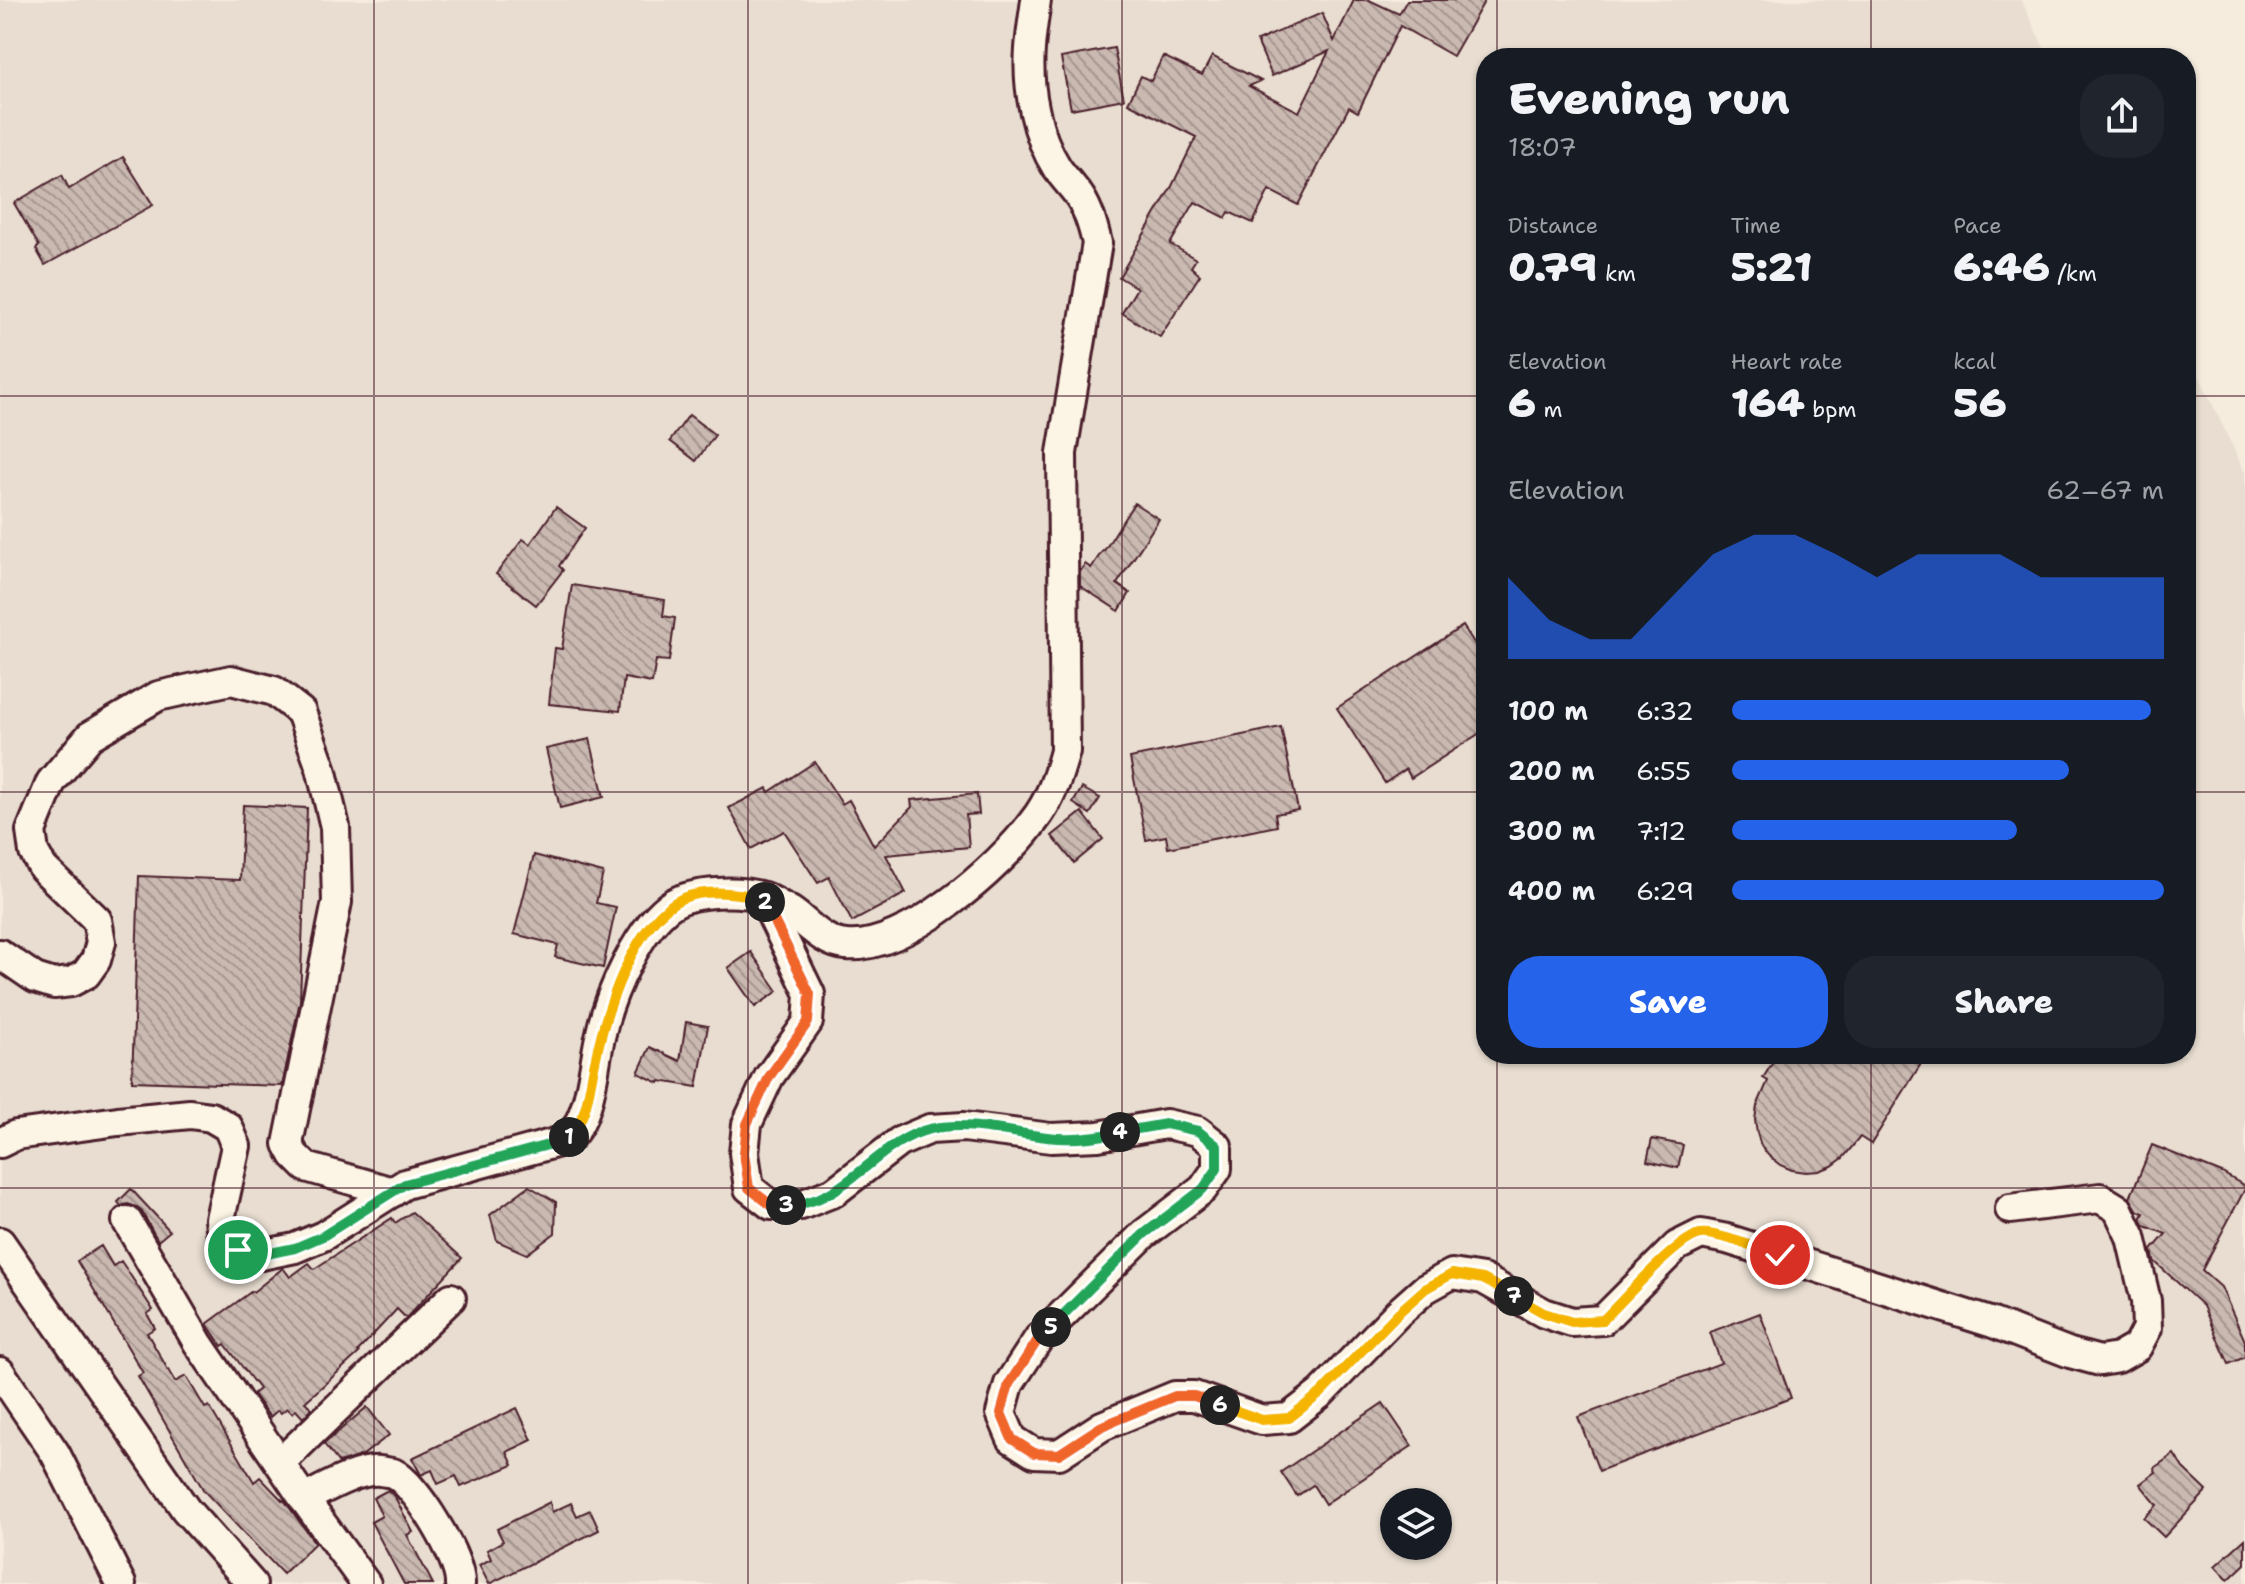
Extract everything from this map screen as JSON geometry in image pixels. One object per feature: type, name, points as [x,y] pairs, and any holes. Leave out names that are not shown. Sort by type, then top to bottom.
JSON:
[{"type":"street","points":[[0,1143],[16,1135],[118,1121],[190,1114],[211,1117],[228,1127],[236,1146],[220,1219],[222,1237],[228,1246],[261,1255],[295,1248],[323,1236],[416,1180],[566,1140],[573,1134],[585,1107],[601,1030],[617,983],[657,918],[671,905],[686,897],[714,892],[763,897],[792,913],[818,934],[844,945],[870,943],[898,934],[966,892],[1005,856],[1035,821],[1055,787],[1065,751],[1062,453],[1097,243],[1092,219],[1081,198],[1058,169],[1036,118],[1029,52],[1036,0]]},
{"type":"street","points":[[0,954],[35,978],[54,984],[71,982],[86,974],[96,960],[101,942],[97,920],[43,868],[34,852],[31,831],[51,782],[90,736],[158,696],[231,680],[274,691],[301,712],[321,768],[335,827],[337,902],[288,1144],[306,1167],[393,1192]]},
{"type":"street","points":[[763,897],[810,994],[808,1022],[769,1077],[747,1124],[744,1153],[749,1188],[771,1205],[801,1205],[834,1192],[899,1142],[930,1129],[964,1127],[1051,1138],[1098,1136],[1166,1124],[1198,1131],[1217,1146],[1217,1169],[1203,1189],[1144,1234],[1039,1338],[1009,1384],[1001,1413],[1012,1439],[1034,1453],[1059,1454],[1102,1426],[1175,1396],[1194,1396],[1262,1420],[1289,1418],[1321,1393],[1425,1289],[1452,1274],[1483,1279],[1544,1313],[1572,1322],[1603,1320],[1677,1246],[1701,1234],[1727,1239],[2100,1361],[2118,1358],[2137,1347],[2147,1328],[2146,1301],[2131,1237],[2118,1209],[2100,1198],[2010,1209]]},
{"type":"street","points":[[127,1221],[198,1343],[366,1584]]},
{"type":"street","points":[[0,1242],[186,1510],[252,1584]]},
{"type":"street","points":[[280,1463],[451,1298]]},
{"type":"street","points":[[0,1372],[55,1453],[121,1584]]},
{"type":"street","points":[[304,1499],[342,1480],[377,1470],[392,1473],[408,1486],[432,1519],[455,1562],[460,1584]]},
{"type":"shaded area","points":[[0,0],[2021,0],[2044,48],[1476,48],[1476,1064],[2196,1064],[2196,369],[2245,473],[2245,1584],[0,1584]]},
{"type":"building","points":[[1354,0],[1369,0],[1399,14],[1407,0],[1485,0],[1453,56],[1400,26],[1358,112],[1349,107],[1298,205],[1269,190],[1253,223],[1229,212],[1226,218],[1195,202],[1170,244],[1196,259],[1191,267],[1200,275],[1160,337],[1122,313],[1137,288],[1119,277],[1172,186],[1196,137],[1128,103],[1141,76],[1151,81],[1163,56],[1202,75],[1212,56],[1261,81],[1249,86],[1299,112],[1329,51],[1272,76],[1257,41],[1322,13],[1334,41]]},
{"type":"building","points":[[1114,48],[1124,99],[1071,109],[1061,58]]},
{"type":"building","points":[[123,157],[153,205],[45,265],[36,249],[39,246],[14,203],[62,175],[69,189]]},
{"type":"building","points":[[689,415],[715,435],[696,461],[670,441]]},
{"type":"building","points":[[1134,503],[1159,519],[1117,584],[1130,593],[1119,611],[1080,586],[1080,572],[1085,564],[1091,568]]},
{"type":"building","points":[[556,507],[585,528],[559,566],[563,570],[536,605],[496,574],[523,539],[530,544]]},
{"type":"building","points":[[572,585],[665,600],[663,616],[675,618],[669,661],[656,660],[652,683],[624,678],[620,711],[549,704],[555,648],[562,649]]},
{"type":"building","points":[[1463,626],[1476,646],[1476,736],[1411,778],[1406,769],[1385,783],[1337,708]]},
{"type":"building","points":[[1281,727],[1298,810],[1275,814],[1277,826],[1168,848],[1166,836],[1146,840],[1130,758]]},
{"type":"building","points":[[590,739],[604,797],[560,808],[546,749]]},
{"type":"building","points":[[815,762],[842,804],[849,800],[874,846],[912,807],[911,800],[977,794],[979,814],[966,815],[969,847],[886,855],[906,893],[852,922],[829,877],[818,883],[784,831],[751,849],[729,808],[767,788],[769,792]]},
{"type":"building","points":[[1082,788],[1100,798],[1090,814],[1073,803]]},
{"type":"building","points":[[243,805],[307,808],[300,1001],[282,1086],[132,1081],[139,876],[240,880]]},
{"type":"building","points":[[1082,812],[1103,839],[1074,863],[1052,836]]},
{"type":"building","points":[[534,855],[603,873],[596,903],[616,907],[603,968],[555,957],[558,945],[514,934]]},
{"type":"building","points":[[751,952],[778,991],[755,1007],[728,968]]},
{"type":"building","points":[[686,1022],[708,1026],[697,1087],[659,1083],[638,1073],[650,1047],[680,1061]]},
{"type":"building","points":[[1772,1064],[1921,1064],[1871,1144],[1860,1137],[1843,1158],[1819,1171],[1792,1170],[1780,1165],[1761,1146],[1755,1120],[1757,1106],[1768,1081],[1763,1078]]},
{"type":"building","points":[[1652,1139],[1683,1145],[1678,1168],[1647,1161]]},
{"type":"building","points":[[2152,1145],[2222,1173],[2245,1186],[2202,1270],[2221,1287],[2245,1341],[2245,1357],[2229,1364],[2203,1306],[2154,1261],[2152,1250],[2166,1234],[2145,1226],[2141,1219],[2144,1213],[2138,1211],[2130,1198]]},
{"type":"building","points":[[529,1186],[556,1202],[555,1233],[527,1254],[497,1241],[490,1215]]},
{"type":"building","points":[[131,1189],[170,1231],[158,1241],[142,1212],[128,1204],[121,1206],[118,1202]]},
{"type":"building","points":[[412,1212],[462,1258],[406,1318],[397,1309],[359,1353],[305,1402],[312,1408],[303,1418],[296,1410],[292,1413],[287,1408],[281,1413],[278,1410],[270,1417],[253,1394],[259,1389],[207,1324],[283,1268],[290,1277],[309,1263],[314,1269],[392,1218],[395,1223]]},
{"type":"building","points":[[101,1246],[113,1266],[121,1261],[153,1310],[147,1314],[155,1328],[147,1333],[175,1382],[186,1376],[205,1408],[209,1406],[254,1482],[260,1477],[284,1500],[315,1543],[283,1574],[204,1491],[138,1376],[143,1373],[77,1261]]},
{"type":"building","points":[[1760,1313],[1791,1398],[1599,1471],[1578,1417],[1721,1363],[1710,1332]]},
{"type":"building","points":[[1383,1403],[1412,1446],[1325,1504],[1313,1485],[1297,1496],[1281,1472]]},
{"type":"building","points":[[367,1407],[389,1435],[363,1455],[339,1463],[324,1444]]},
{"type":"building","points":[[517,1408],[532,1440],[507,1452],[513,1465],[461,1487],[456,1476],[438,1484],[432,1470],[421,1475],[412,1458]]},
{"type":"building","points":[[2174,1454],[2183,1468],[2207,1491],[2164,1537],[2144,1518],[2157,1505],[2140,1484],[2156,1472],[2154,1468]]},
{"type":"building","points":[[388,1490],[395,1497],[413,1532],[407,1535],[433,1584],[404,1584],[371,1522],[382,1516],[373,1498]]},
{"type":"building","points":[[550,1502],[552,1512],[571,1503],[577,1516],[590,1510],[599,1530],[489,1584],[479,1565],[491,1559],[487,1550],[503,1541],[497,1529]]},
{"type":"building","points":[[2245,1539],[2245,1564],[2228,1580],[2215,1566]]},
{"type":"route","points":[[238,1250],[261,1255],[295,1248],[323,1236],[405,1184],[566,1140],[580,1122],[601,1030],[617,983],[638,946],[657,918],[671,905],[686,897],[714,892],[763,897],[810,994],[808,1022],[769,1077],[747,1124],[744,1153],[749,1188],[771,1205],[801,1205],[834,1192],[899,1142],[930,1129],[964,1127],[1051,1138],[1098,1136],[1166,1124],[1198,1131],[1217,1146],[1217,1169],[1203,1189],[1144,1234],[1039,1338],[1009,1384],[1001,1413],[1012,1439],[1034,1453],[1059,1454],[1102,1426],[1175,1396],[1194,1396],[1262,1420],[1289,1418],[1321,1393],[1425,1289],[1452,1274],[1483,1279],[1544,1313],[1572,1322],[1603,1320],[1677,1246],[1701,1234],[1780,1255]]}]
